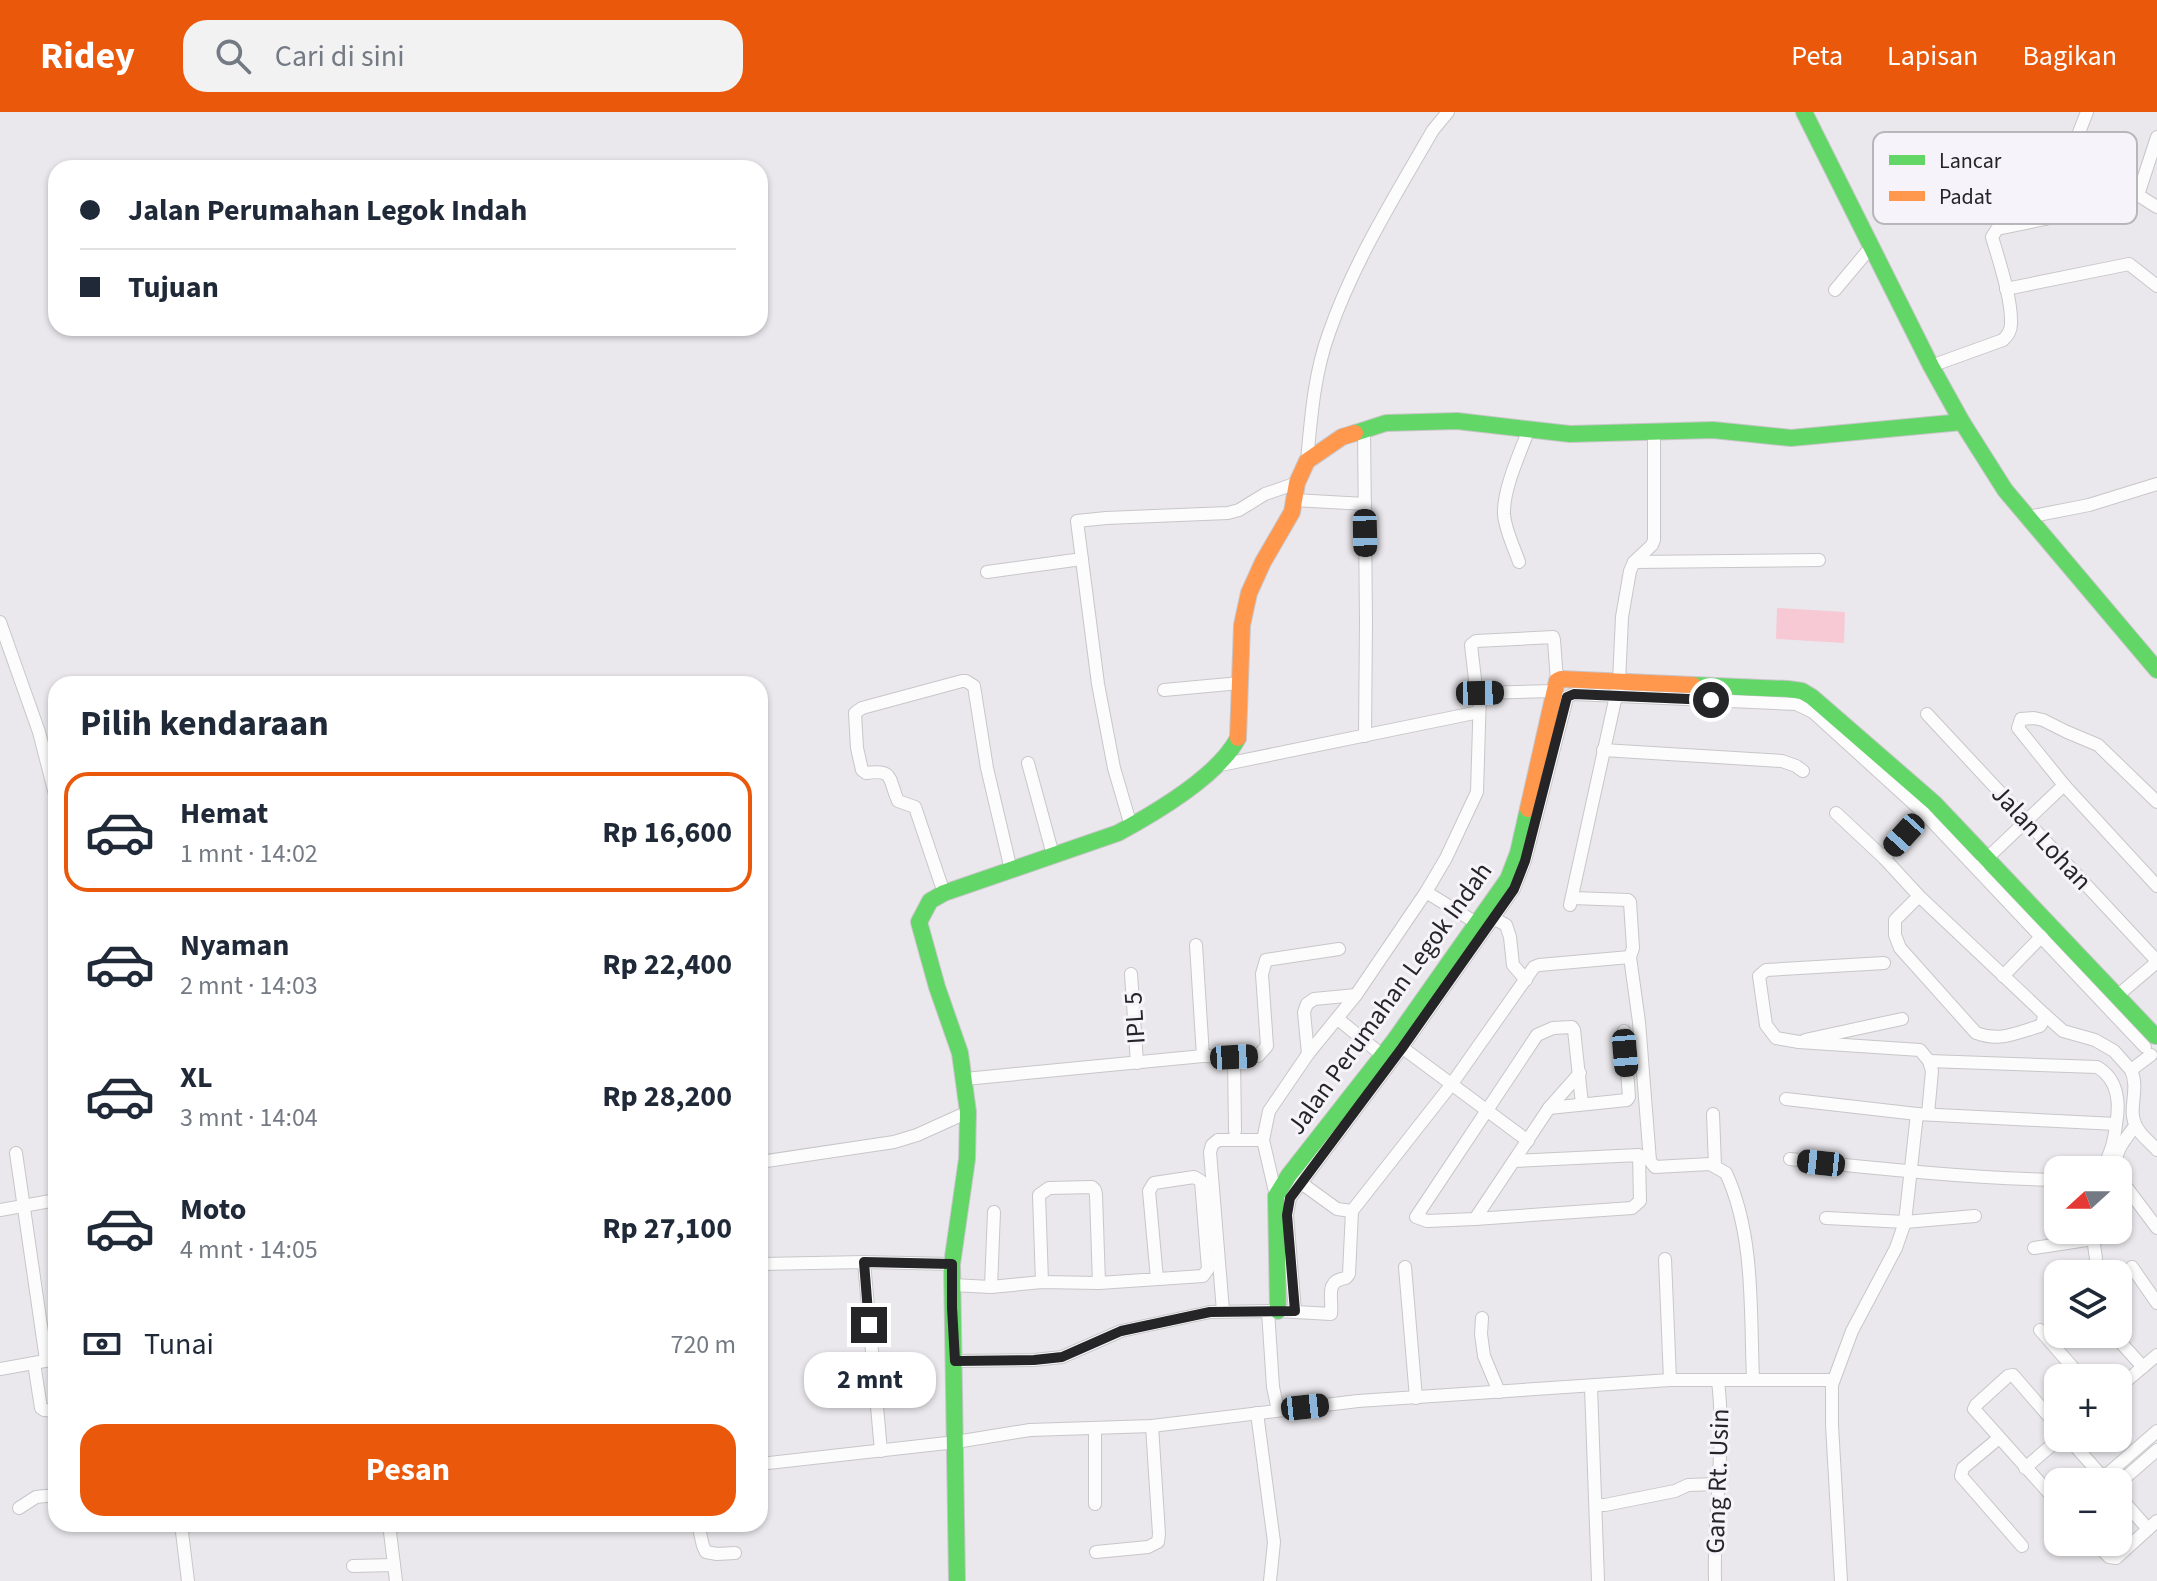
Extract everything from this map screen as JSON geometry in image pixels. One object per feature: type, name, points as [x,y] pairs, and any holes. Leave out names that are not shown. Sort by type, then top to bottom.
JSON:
[{"type":"street","points":[[957,1581],[952,1264],[967,1159],[968,1112],[965,1079],[951,1024],[919,922],[930,901],[944,893],[1118,833],[1140,822],[1229,754],[1238,740],[1242,625],[1249,593],[1292,512],[1307,461],[1315,387],[1328,334],[1358,263],[1433,130],[1448,112]]},
{"type":"street","points":[[1804,112],[1931,366],[2005,490],[2157,670]]},
{"type":"street","points":[[2079,132],[2087,112]]},
{"type":"street","points":[[2157,137],[2138,195],[2157,207]]},
{"type":"street","points":[[1931,366],[2003,340],[2009,334],[2012,324],[2006,289],[1992,237],[1997,229],[2021,224]]},
{"type":"street","points":[[1835,290],[1871,247]]},
{"type":"street","points":[[2006,289],[2129,264],[2157,286]]},
{"type":"street","points":[[1307,461],[1342,437],[1386,423],[1457,421],[1570,434],[1713,430],[1791,438],[1962,422]]},
{"type":"street","points":[[1364,429],[1365,736]]},
{"type":"street","points":[[1519,562],[1504,511],[1513,470],[1529,429]]},
{"type":"street","points":[[1654,430],[1654,540],[1630,571],[1622,617],[1617,688],[1571,902],[1630,902],[1633,948],[1630,957],[1639,1022],[1650,1161],[1655,1167],[1710,1164],[1726,1173],[1745,1243],[1753,1379]]},
{"type":"street","points":[[2028,517],[2089,505],[2157,484]]},
{"type":"street","points":[[1131,826],[1114,768],[1100,698],[1076,523],[1079,520],[1228,513],[1265,494],[1296,492],[1365,504]]},
{"type":"street","points":[[987,572],[1082,559]]},
{"type":"street","points":[[1634,562],[1819,560]]},
{"type":"street","points":[[0,622],[39,732],[48,767]]},
{"type":"street","points":[[1278,1410],[1273,1387],[1280,1311],[1282,1201],[1263,1140],[1269,1111],[1308,1054],[1356,995],[1426,892],[1477,792],[1480,693],[1476,688],[1471,645],[1476,641],[1553,637],[1556,686],[1480,693]]},
{"type":"street","name":"Jalan Perumahan Legok Indah","points":[[1485,923],[1518,853],[1556,686],[1561,679],[1617,688],[1796,704],[1813,712],[1981,863],[2117,996],[2154,1049]]},
{"type":"street","points":[[944,893],[915,807],[898,801],[887,775],[881,771],[866,773],[862,770],[855,713],[862,708],[962,681],[974,686],[987,768],[1011,870]]},
{"type":"street","points":[[1164,690],[1240,683]]},
{"type":"street","name":"Jalan Perumahan Legok Indah","points":[[1295,1179],[1485,923],[1514,889],[1525,861],[1567,697],[1574,694],[1617,688],[1802,691],[1812,697],[1934,803],[2042,936],[2154,1049]]},
{"type":"street","points":[[1216,766],[1479,712]]},
{"type":"street","name":"Jalan Lohan","points":[[1927,714],[2157,961]]},
{"type":"street","points":[[2157,802],[2098,745],[2043,720],[2021,719],[2018,728],[2064,785],[2157,886]]},
{"type":"street","points":[[1603,750],[1782,761],[1803,771]]},
{"type":"street","points":[[1028,763],[1053,855]]},
{"type":"street","points":[[1981,863],[2064,785]]},
{"type":"street","points":[[1836,813],[2063,1031],[2095,1040],[2114,1051],[2131,1070],[2136,1082],[2133,1103],[2135,1126],[2157,1150]]},
{"type":"street","points":[[1884,858],[1924,813]]},
{"type":"street","points":[[1426,892],[1485,923],[1506,925],[1513,965],[1526,980]]},
{"type":"street","points":[[1919,896],[1895,920],[1895,935],[1900,948],[1976,1033],[1990,1038],[2004,1037],[2040,1026],[2044,1014]]},
{"type":"street","points":[[2003,976],[2042,936]]},
{"type":"street","points":[[1196,945],[1203,1056]]},
{"type":"street","points":[[965,1079],[1203,1056],[1258,1056],[1267,1046],[1262,974],[1266,960],[1339,949]]},
{"type":"street","points":[[955,1361],[1062,1357],[1121,1331],[1179,1317],[1223,1311],[1330,1314],[1331,1287],[1337,1279],[1346,1278],[1349,1274],[1352,1211],[1451,1085],[1534,967],[1630,957]]},
{"type":"street","points":[[2117,996],[2157,961]]},
{"type":"street","points":[[1841,1581],[1832,1385],[1852,1331],[1896,1248],[1905,1222],[1932,1071],[1920,1050],[1776,1038],[1766,1025],[1759,976],[1766,970],[1884,963]]},
{"type":"street","name":"IPL 5","points":[[1131,974],[1137,1063]]},
{"type":"street","points":[[1308,1054],[1304,1012],[1307,1004],[1314,999],[1356,995]]},
{"type":"street","points":[[1338,1019],[1382,1055]]},
{"type":"street","points":[[1799,1042],[1902,1019]]},
{"type":"street","points":[[1514,1161],[1639,1155],[1640,1201],[1632,1208],[1427,1221],[1416,1217],[1537,1035],[1549,1029],[1572,1027],[1574,1030],[1582,1104]]},
{"type":"street","points":[[1549,1108],[1627,1100],[1624,1031]]},
{"type":"street","points":[[1398,1044],[1528,1141]]},
{"type":"street","name":"Jalan Perumahan Legok Indah","points":[[1282,1201],[1382,1055],[1398,1044]]},
{"type":"street","points":[[2131,1070],[2154,1049]]},
{"type":"street","points":[[1234,1057],[1235,1131]]},
{"type":"street","points":[[1929,1061],[2097,1067],[2103,1070],[2117,1091],[2116,1124],[2110,1156]]},
{"type":"street","points":[[1475,1219],[1549,1108],[1580,1073]]},
{"type":"street","points":[[1786,1099],[1922,1114],[2116,1124]]},
{"type":"street","points":[[768,1161],[894,1142],[968,1112]]},
{"type":"street","points":[[1713,1114],[1715,1166]]},
{"type":"street","points":[[2116,1156],[2135,1126]]},
{"type":"street","points":[[1223,1311],[1210,1152],[1218,1140],[1263,1140]]},
{"type":"street","points":[[16,1153],[45,1361],[41,1408],[48,1410]]},
{"type":"street","points":[[1790,1159],[1912,1173],[2044,1180]]},
{"type":"street","points":[[952,1285],[991,1287],[1042,1282],[1099,1283],[1203,1276],[1208,1269],[1201,1181],[1194,1177],[1150,1186],[1157,1279]]},
{"type":"street","points":[[1295,1179],[1337,1209],[1352,1211]]},
{"type":"street","points":[[1042,1282],[1039,1195],[1049,1188],[1092,1187],[1096,1195],[1099,1283]]},
{"type":"street","points":[[2132,1195],[2157,1228]]},
{"type":"street","points":[[0,1210],[48,1201]]},
{"type":"street","points":[[991,1287],[994,1212]]},
{"type":"street","points":[[1826,1218],[1905,1222],[1975,1216]]},
{"type":"street","points":[[2034,1248],[2052,1244]]},
{"type":"street","points":[[2094,1244],[2096,1259]]},
{"type":"street","points":[[1665,1259],[1670,1380]]},
{"type":"street","points":[[864,1262],[881,1451]]},
{"type":"street","points":[[768,1264],[952,1264]]},
{"type":"street","points":[[1405,1267],[1416,1398]]},
{"type":"street","points":[[2132,1267],[2157,1303]]},
{"type":"street","points":[[1482,1318],[1484,1356],[1499,1392]]},
{"type":"street","points":[[2040,1330],[2070,1364]]},
{"type":"street","points":[[2126,1348],[2143,1367]]},
{"type":"street","points":[[2132,1376],[2157,1355]]},
{"type":"street","points":[[0,1369],[45,1361]]},
{"type":"street","points":[[2044,1411],[2013,1375],[1974,1409],[2044,1488]]},
{"type":"street","points":[[768,1463],[956,1442],[1030,1430],[1152,1426],[1358,1401],[1670,1380],[1833,1380]]},
{"type":"street","name":"Gang Rt. Usin","points":[[1715,1581],[1714,1544],[1722,1414],[1718,1381]]},
{"type":"street","points":[[1591,1387],[1598,1581]]},
{"type":"street","points":[[1257,1413],[1274,1542],[1270,1581]]},
{"type":"street","points":[[1096,1552],[1148,1547],[1158,1542],[1152,1426]]},
{"type":"street","points":[[1095,1428],[1095,1504]]},
{"type":"street","points":[[2118,1468],[2157,1431]]},
{"type":"street","points":[[1999,1438],[1963,1468],[1961,1476],[2022,1546]]},
{"type":"street","points":[[2132,1472],[2157,1450]]},
{"type":"street","points":[[2025,1468],[2044,1452]]},
{"type":"street","points":[[2080,1452],[2094,1468]]},
{"type":"street","points":[[1596,1505],[1675,1491],[1688,1485],[1717,1484]]},
{"type":"street","points":[[19,1508],[36,1497],[48,1496]]},
{"type":"street","points":[[2132,1507],[2153,1525],[2132,1544]]},
{"type":"street","points":[[182,1532],[188,1581]]},
{"type":"street","points":[[390,1532],[396,1581]]},
{"type":"street","points":[[700,1532],[706,1552],[735,1553]]},
{"type":"street","points":[[353,1566],[394,1565]]},
{"type":"shaded area","points":[[1777,608],[1845,612],[1844,643],[1776,639]]},
{"type":"traffic: fast","points":[[1804,112],[1931,366],[2005,490],[2157,670]]},
{"type":"traffic: fast","points":[[1355,433],[1386,423],[1457,421],[1570,434],[1713,430],[1791,438],[1962,422]]},
{"type":"traffic: fast","points":[[1693,685],[1788,689],[1802,691],[1812,697],[1934,803],[2155,1036]]},
{"type":"traffic: fast","points":[[957,1581],[952,1264],[967,1159],[968,1112],[960,1053],[919,922],[930,901],[944,893],[1118,833],[1133,825],[1201,779],[1229,752],[1238,738]]},
{"type":"traffic: fast","points":[[1278,1311],[1276,1196],[1394,1041],[1508,879],[1518,853],[1528,809]]},
{"type":"traffic: slow","points":[[1238,738],[1242,625],[1249,593],[1292,512],[1297,483],[1307,461],[1342,437],[1355,433]]},
{"type":"traffic: slow","points":[[1528,809],[1557,681],[1693,685]]},
{"type":"route","points":[[869,1325],[864,1262],[952,1264],[955,1361],[1062,1357],[1121,1331],[1179,1317],[1223,1311],[1295,1311],[1287,1215],[1290,1198],[1402,1048],[1514,889],[1525,861],[1567,697],[1574,694],[1625,695],[1711,700]]}]
